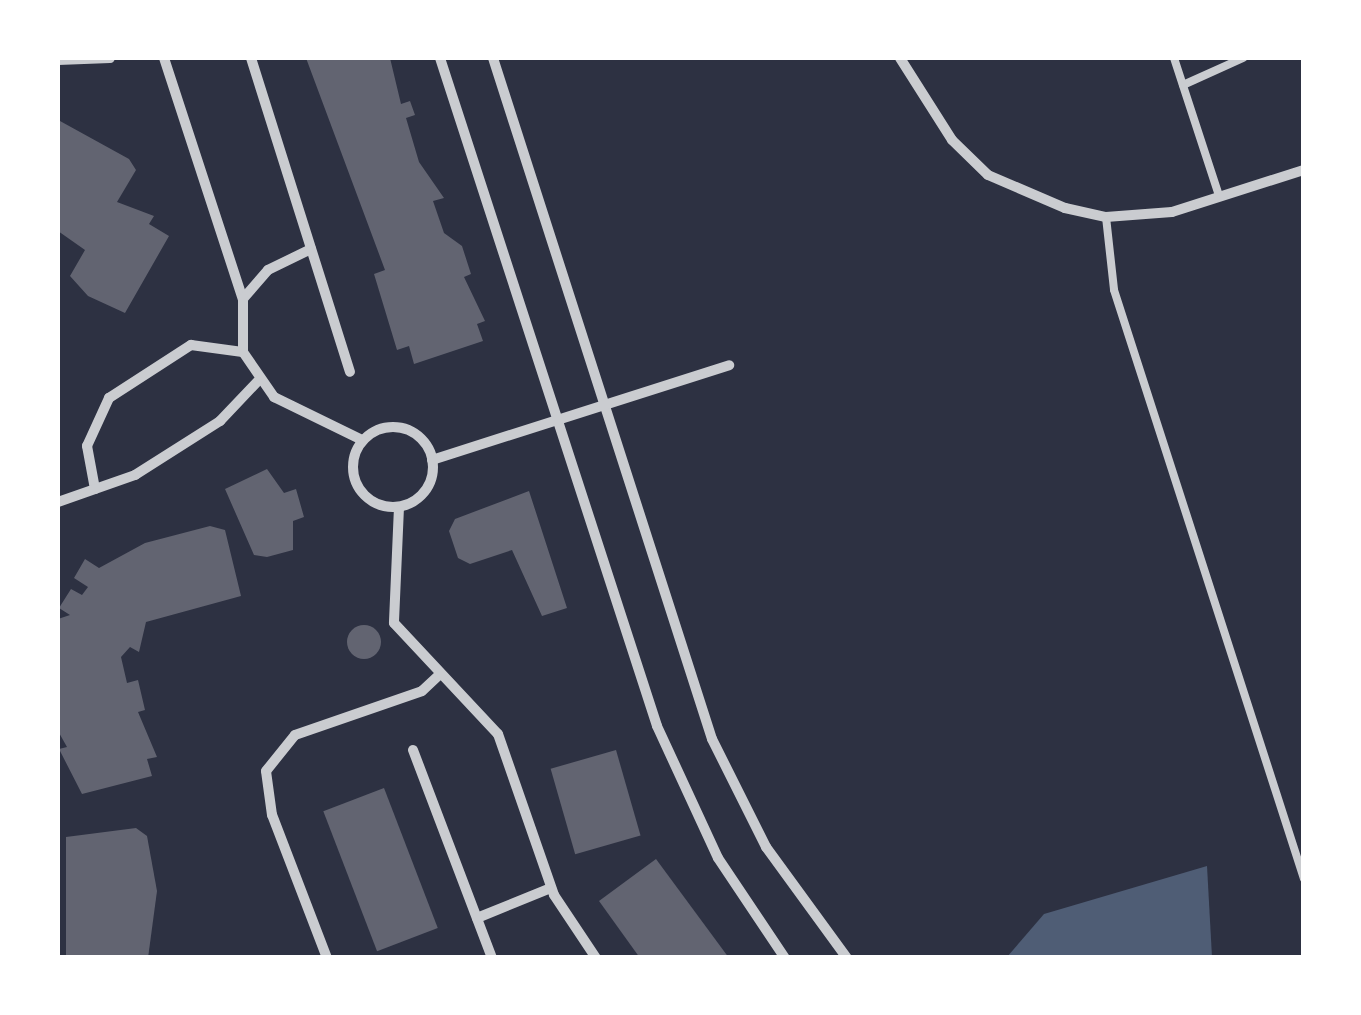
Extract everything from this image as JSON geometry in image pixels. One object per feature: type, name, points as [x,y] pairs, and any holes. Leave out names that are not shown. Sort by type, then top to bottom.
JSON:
[{"type":"street","points":[[58,60],[110,58]]},
{"type":"street","points":[[164,58],[244,299],[244,352],[257,382],[313,422],[362,440]]},
{"type":"street","points":[[251,58],[350,372]]},
{"type":"street","points":[[440,58],[676,776],[784,958]]},
{"type":"street","points":[[493,58],[732,785],[847,958]]},
{"type":"street","points":[[900,58],[952,140],[988,175],[1021,194],[1106,216],[1220,196],[1304,170]]},
{"type":"street","points":[[244,299],[268,270],[310,249]]},
{"type":"street","points":[[95,489],[88,446],[108,398],[192,345],[244,352]]},
{"type":"street","points":[[432,460],[729,365]]},
{"type":"street","points":[[58,502],[135,475],[220,420],[257,382]]},
{"type":"street","points":[[384,427],[410,430],[432,460],[426,490],[400,507],[375,504],[357,486],[352,463],[362,440],[384,427]]},
{"type":"street","points":[[400,507],[394,623],[498,734],[551,888],[596,958]]},
{"type":"street","points":[[327,958],[272,815],[266,771],[295,735],[422,691],[440,674]]},
{"type":"street","points":[[413,750],[492,958]]},
{"type":"street","points":[[478,918],[551,888]]},
{"type":"lane","points":[[1174,58],[1220,196]]},
{"type":"lane","points":[[1184,85],[1243,58]]},
{"type":"lane","points":[[1106,216],[1114,290],[1304,879]]},
{"type":"water","points":[[1207,866],[1212,957],[1007,957],[1044,914]]},
{"type":"building","points":[[306,58],[390,58],[401,104],[410,101],[415,115],[406,118],[419,162],[444,198],[433,201],[444,233],[462,246],[471,274],[464,277],[485,321],[477,324],[483,341],[414,364],[409,346],[397,350],[374,274],[385,270]]},
{"type":"building","points":[[60,121],[129,159],[136,170],[117,202],[154,216],[149,224],[169,236],[125,313],[88,296],[70,276],[85,250],[58,231]]},
{"type":"building","points":[[267,469],[284,493],[296,489],[304,517],[293,521],[293,550],[267,557],[254,555],[225,489]]},
{"type":"building","points":[[529,491],[567,608],[542,616],[512,550],[470,564],[458,558],[449,531],[455,519]]},
{"type":"building","points":[[210,526],[225,530],[241,596],[146,622],[139,652],[130,647],[121,657],[127,683],[138,680],[145,710],[138,712],[157,757],[147,759],[152,776],[82,794],[59,749],[67,747],[58,731],[58,619],[70,615],[59,608],[71,589],[82,595],[88,587],[74,578],[85,559],[99,568],[145,543]]},
{"type":"building","points":[[364,625],[376,630],[381,642],[376,654],[364,659],[352,654],[347,642],[352,630]]},
{"type":"building","points":[[616,750],[641,836],[575,854],[551,769]]},
{"type":"building","points":[[384,788],[438,928],[377,951],[323,811]]},
{"type":"building","points":[[136,828],[147,836],[157,891],[148,958],[66,958],[66,837]]},
{"type":"building","points":[[656,859],[729,958],[640,958],[599,901]]}]
